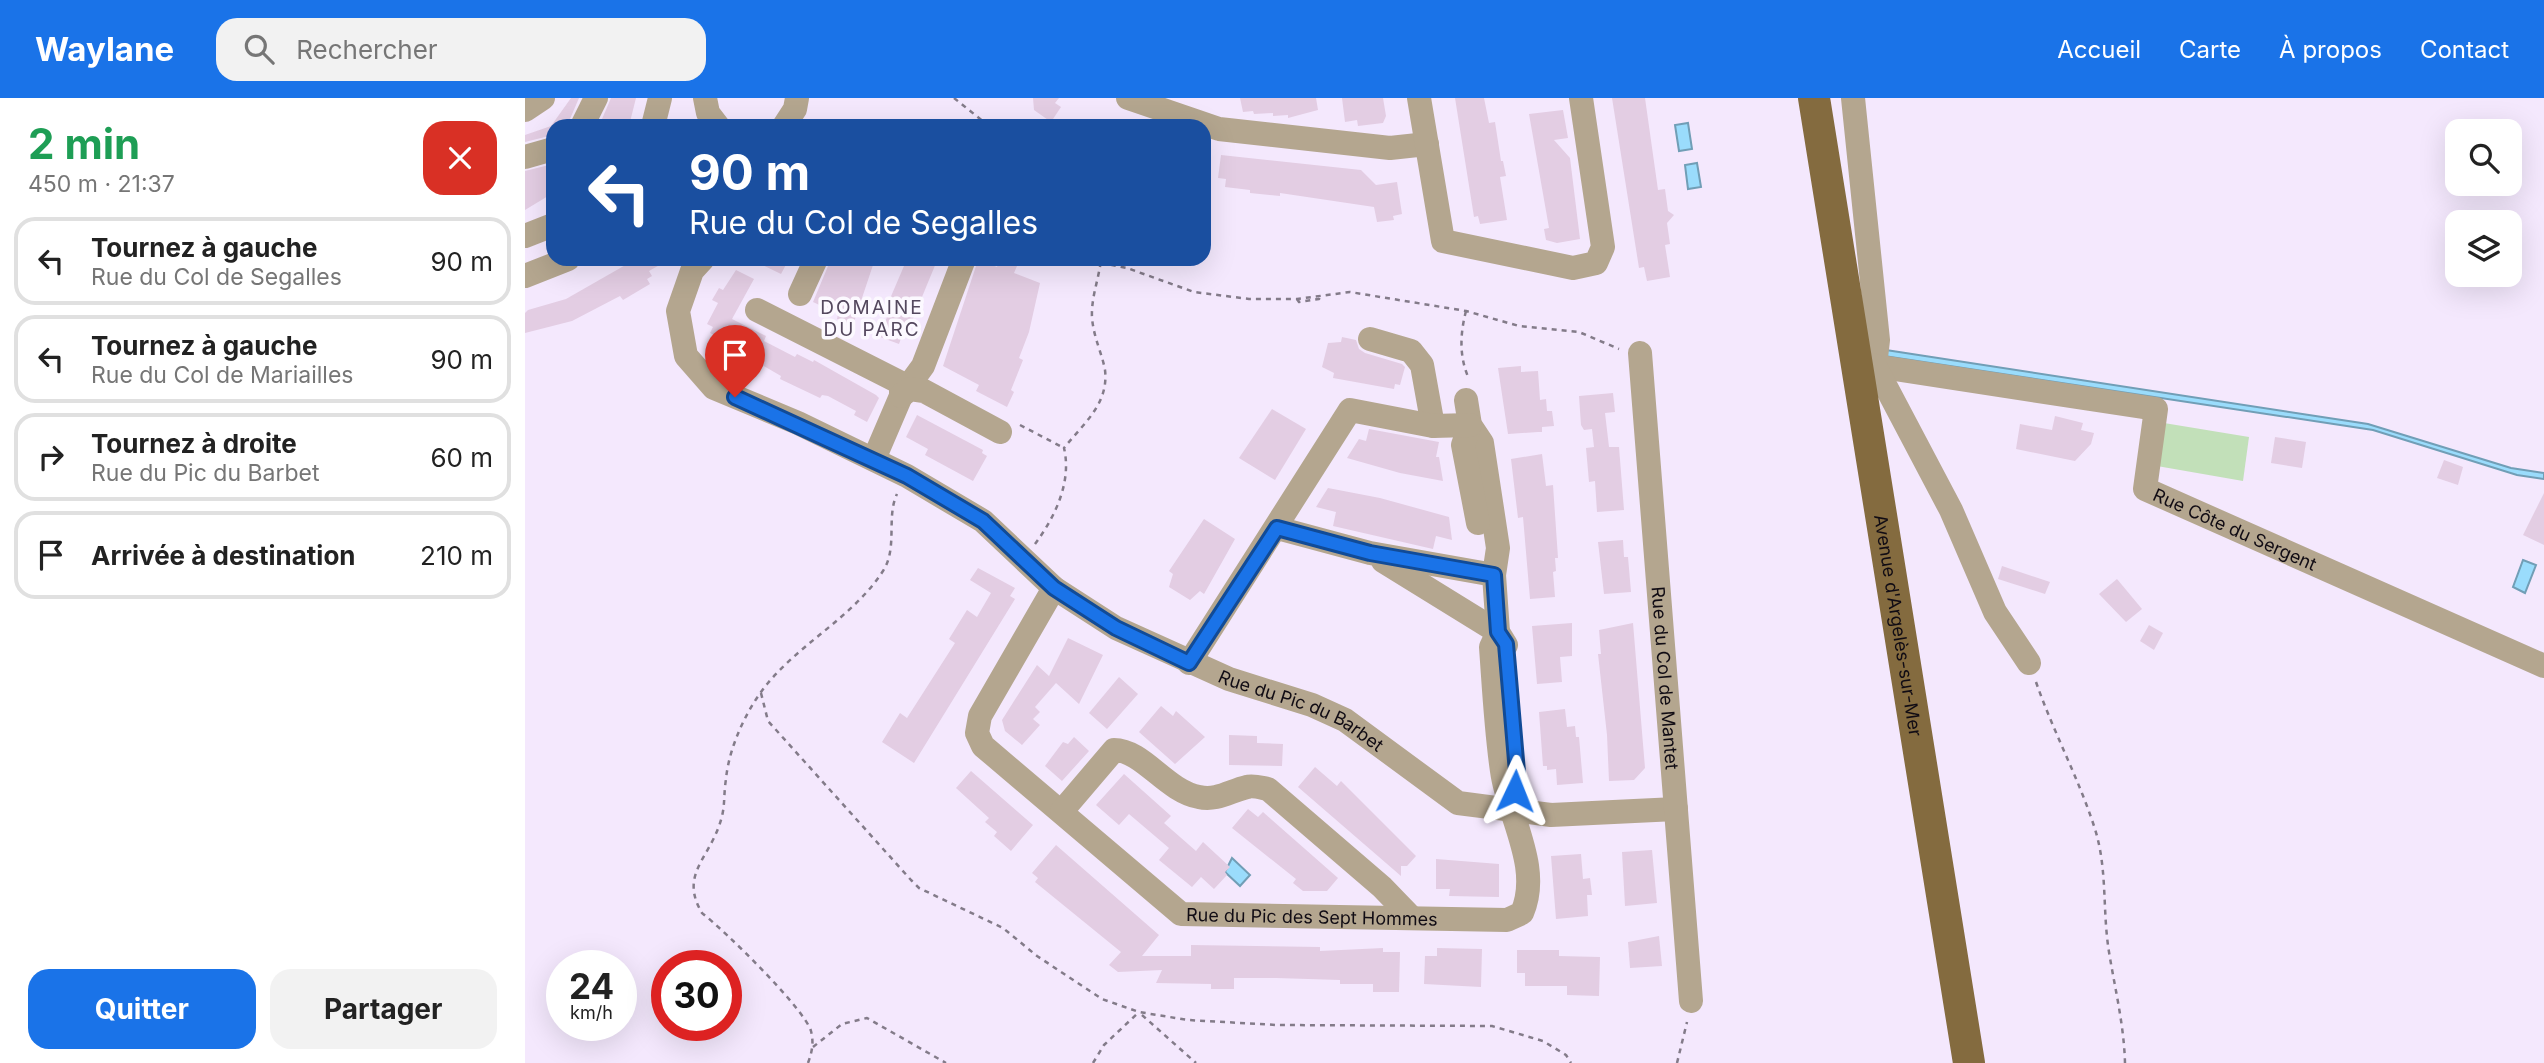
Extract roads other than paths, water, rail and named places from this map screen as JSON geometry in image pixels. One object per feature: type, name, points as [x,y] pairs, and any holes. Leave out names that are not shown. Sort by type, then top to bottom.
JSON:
[{"type":"main road","name":"Avenue d'Argelès-sur-Mer","points":[[1814,98],[1829,188],[1865,363],[1969,1063]]},
{"type":"main road","name":"Avenue d'Argelès-sur-Mer","points":[[1826,98],[1829,188]]},
{"type":"street","points":[[525,110],[544,98]]},
{"type":"street","points":[[589,119],[596,98]]},
{"type":"street","points":[[655,119],[660,98]]},
{"type":"street","points":[[695,119],[703,98]]},
{"type":"street","points":[[703,98],[713,119]]},
{"type":"street","points":[[791,119],[797,98]]},
{"type":"street","points":[[1128,98],[1190,119]]},
{"type":"street","points":[[1419,98],[1443,241],[1573,268],[1595,263],[1603,247],[1581,98]]},
{"type":"street","points":[[1853,98],[1878,340],[1865,363],[1951,510],[1995,612],[2029,663]]},
{"type":"street","points":[[1211,126],[1390,148],[1427,144]]},
{"type":"street","points":[[525,158],[546,151]]},
{"type":"street","points":[[525,236],[546,228]]},
{"type":"street","points":[[525,276],[550,266]]},
{"type":"street","name":"Rue du Pic du Barbet","points":[[697,266],[692,271],[678,311],[687,356],[714,388],[874,459],[983,521],[1054,588],[1116,628],[1189,663],[1229,679],[1312,705],[1345,720],[1458,803],[1551,815],[1676,809]]},
{"type":"street","points":[[800,294],[813,266]]},
{"type":"street","points":[[874,459],[901,396],[923,366],[961,266]]},
{"type":"street","points":[[757,310],[885,372],[901,383],[901,396]]},
{"type":"street","points":[[1370,339],[1411,351],[1422,365],[1433,426]]},
{"type":"street","name":"Rue du Col de Mantet","points":[[1640,354],[1691,1001]]},
{"type":"street","name":"Rue Côte du Sergent","points":[[1865,363],[2156,409],[2145,489],[2544,666]]},
{"type":"street","points":[[901,396],[910,389],[924,391],[1000,432]]},
{"type":"street","points":[[1466,400],[1470,425],[1482,443],[1498,548],[1494,575],[1498,632]]},
{"type":"street","points":[[1189,663],[1350,410],[1433,426],[1470,425]]},
{"type":"street","points":[[1277,528],[1370,553],[1494,575]]},
{"type":"street","points":[[1370,553],[1498,632],[1506,644],[1517,772],[1512,809]]},
{"type":"street","name":"Rue du Pic des Sept Hommes","points":[[1054,588],[980,716],[977,733],[983,746],[1181,914],[1507,920],[1522,913],[1528,899],[1523,841],[1512,809]]},
{"type":"street","points":[[1062,811],[1114,750],[1134,756],[1171,786],[1200,798],[1223,796],[1249,786],[1268,789],[1382,887],[1411,917]]},
{"type":"water","points":[[1688,123],[1692,149],[1679,151],[1675,125]]},
{"type":"water","points":[[1697,163],[1701,187],[1688,189],[1685,165]]},
{"type":"water","points":[[1886,350],[2368,424],[2511,468],[2544,473],[2544,479],[2517,475],[2373,430],[1884,356]]},
{"type":"water","points":[[2523,560],[2536,565],[2525,593],[2513,587]]},
{"type":"water","points":[[1232,858],[1250,875],[1240,886],[1225,872]]},
{"type":"district","name":"DOMAINE DU PARC","points":[[872,318]]}]
